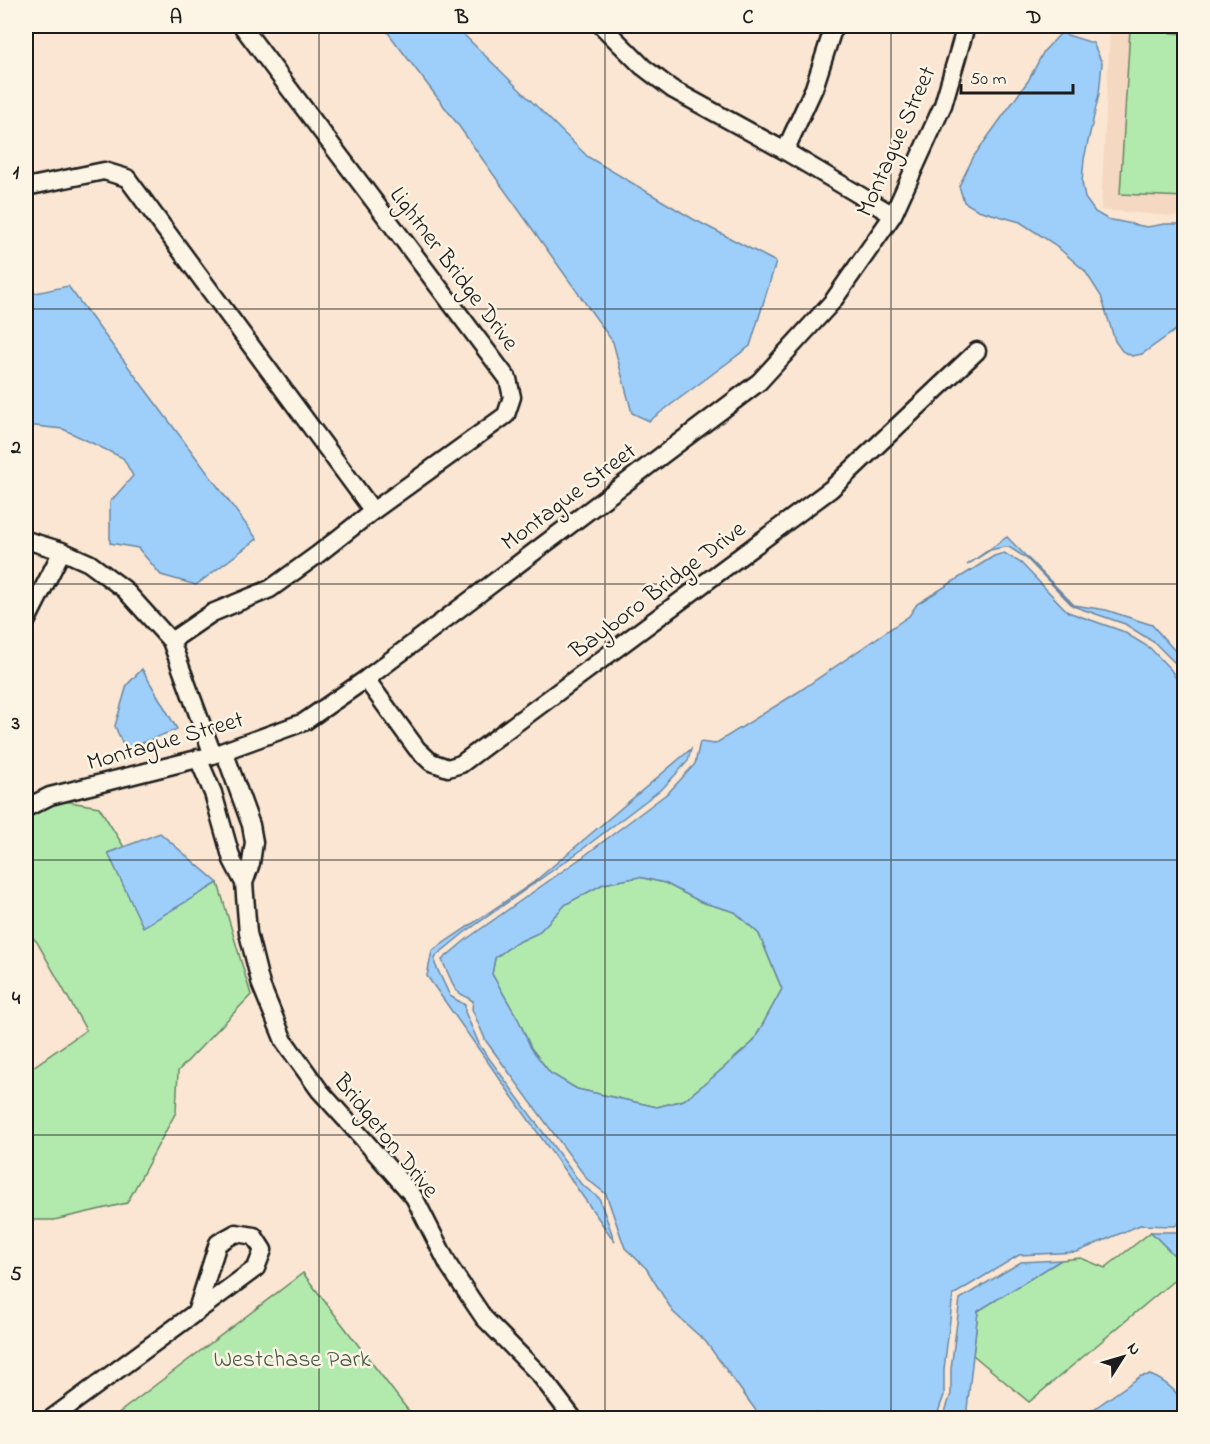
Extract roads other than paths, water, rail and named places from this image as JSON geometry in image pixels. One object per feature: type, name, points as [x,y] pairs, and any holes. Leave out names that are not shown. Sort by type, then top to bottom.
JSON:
[{"type":"street","name":"Lightner Bridge Drive","points":[[171,641],[212,613],[270,589],[506,415],[512,397],[508,379],[242,26]]},
{"type":"street","points":[[602,26],[643,67],[672,89],[785,151],[893,215]]},
{"type":"street","points":[[785,151],[814,88],[834,26]]},
{"type":"street","name":"Montague Street","points":[[26,808],[50,796],[211,755],[304,722],[366,678],[759,382],[833,301],[893,215],[943,105],[966,26]]},
{"type":"street","points":[[26,187],[104,171],[127,178],[373,511]]},
{"type":"street","name":"Bayboro Bridge Drive","points":[[366,678],[417,749],[431,762],[448,768],[461,764],[831,489],[977,351]]},
{"type":"street","name":"Bridgeton Drive","points":[[26,540],[62,551],[89,563],[124,589],[171,641],[211,755],[245,811],[250,825],[254,842],[251,862],[244,883]]},
{"type":"street","points":[[26,622],[62,551]]},
{"type":"street","name":"Bridgeton Drive","points":[[211,755],[213,793],[232,860],[244,883],[249,933],[261,985],[284,1041],[320,1092],[414,1197],[450,1266],[484,1318],[540,1375],[573,1419]]},
{"type":"street","points":[[220,820],[245,811]]},
{"type":"street","points":[[52,1419],[196,1313],[256,1268],[263,1250],[254,1236],[236,1233],[218,1243],[196,1313]]},
{"type":"water","points":[[383,26],[455,26],[588,157],[693,219],[776,262],[750,346],[649,421],[632,413],[613,342],[456,122]]},
{"type":"water","points":[[1061,33],[1093,43],[1102,63],[1099,94],[1084,159],[1082,182],[1085,198],[1095,212],[1107,219],[1147,227],[1184,224],[1184,324],[1142,354],[1132,356],[1122,351],[1115,341],[1101,296],[1085,271],[1054,244],[1020,222],[978,210],[964,202],[959,186],[974,156],[1028,81],[1044,51]]},
{"type":"water","points":[[68,286],[257,539],[196,585],[161,575],[138,548],[110,543],[110,502],[133,476],[123,458],[63,429],[26,425],[26,295]]},
{"type":"water","points":[[1007,537],[1074,605],[1106,610],[1152,625],[1184,661],[1184,677],[1178,666],[1155,643],[1125,624],[1073,606],[1026,558],[1009,547],[990,550],[967,565]]},
{"type":"water","points":[[1004,553],[1021,563],[1068,612],[1122,631],[1150,648],[1171,670],[1184,691],[1184,1218],[1175,1226],[1140,1225],[1077,1252],[1019,1255],[953,1295],[944,1369],[944,1395],[936,1418],[827,1418],[815,1412],[794,1418],[774,1418],[757,1412],[706,1342],[673,1312],[646,1268],[625,1248],[606,1194],[587,1179],[486,1041],[472,1009],[473,1001],[456,991],[442,960],[468,938],[584,856],[669,792],[695,764],[700,742],[715,744],[798,692],[909,616],[917,604],[994,556]],"holes":[[[639,877],[665,883],[701,902],[735,912],[759,934],[782,989],[753,1042],[684,1100],[657,1107],[577,1089],[550,1073],[531,1048],[519,1021],[492,974],[495,958],[514,944],[538,933],[566,904],[603,884]]]},
{"type":"water","points":[[142,669],[177,729],[125,750],[115,726],[127,685]]},
{"type":"water","points":[[691,749],[688,761],[664,787],[580,851],[464,933],[435,959],[435,964],[450,996],[465,1005],[465,1012],[480,1046],[581,1184],[599,1198],[615,1242],[427,976],[432,951],[534,882]]},
{"type":"water","points":[[160,833],[218,883],[143,927],[108,853]]},
{"type":"water","points":[[1184,1226],[1184,1265],[1151,1232],[1176,1232]]},
{"type":"water","points":[[1061,1260],[978,1311],[966,1418],[943,1418],[951,1394],[951,1369],[960,1299],[1021,1262]]},
{"type":"water","points":[[1150,1375],[1165,1383],[1177,1394],[1184,1406],[1184,1418],[1081,1418],[1141,1376]]},
{"type":"park label","name":"Westchase Park","points":[[292,1358]]}]
